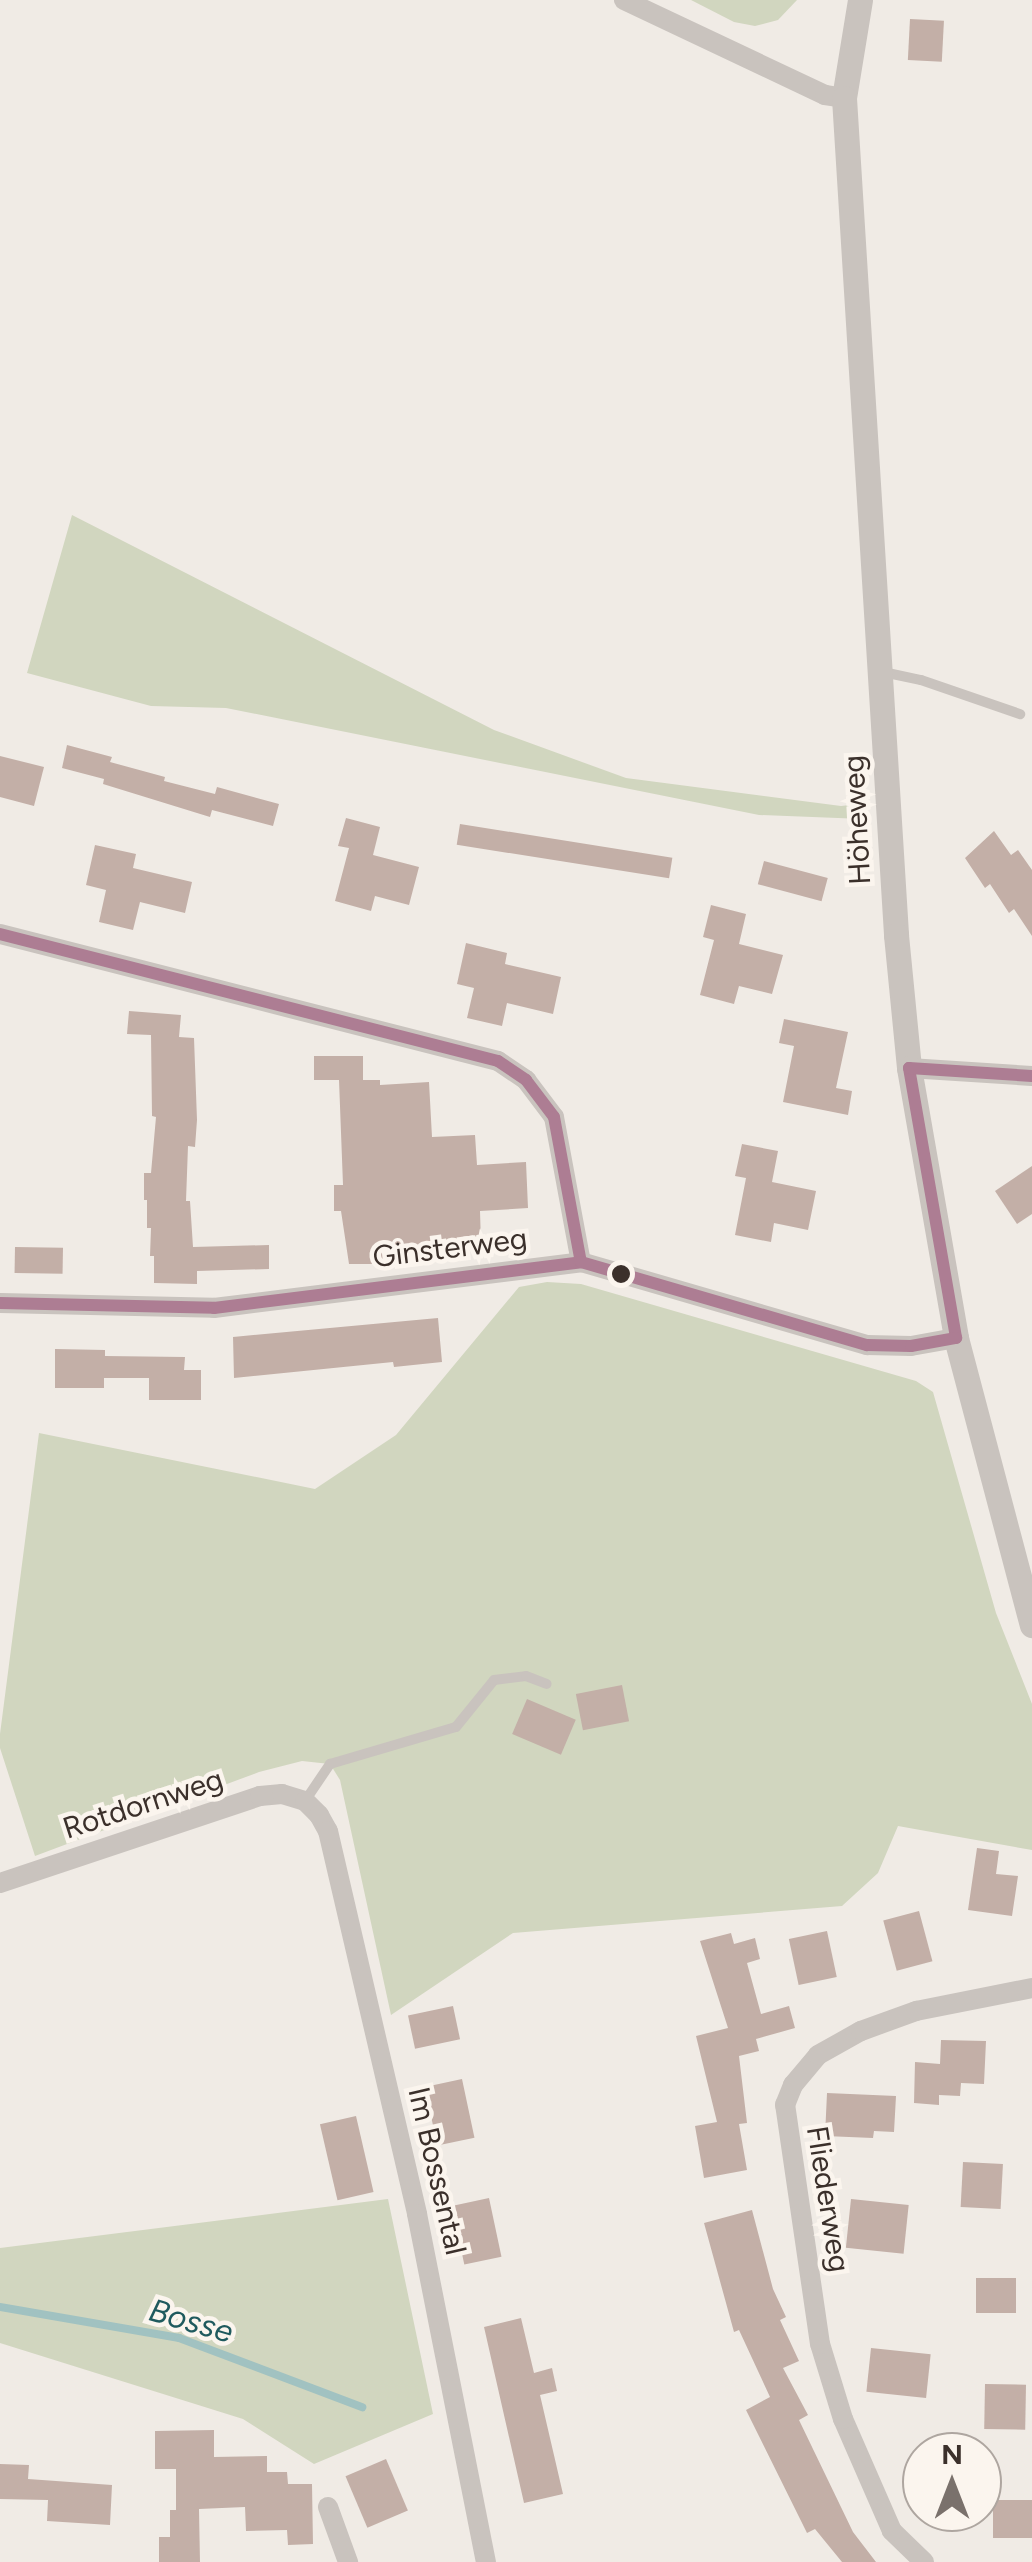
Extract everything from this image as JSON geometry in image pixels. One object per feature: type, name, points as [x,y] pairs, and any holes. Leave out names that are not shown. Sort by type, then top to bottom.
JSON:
[{"type":"street","points":[[624,0],[825,95],[844,98]]},
{"type":"street","name":"Höheweg","points":[[860,0],[844,98],[896,935],[909,1068],[956,1338],[1032,1625]]},
{"type":"street","points":[[0,934],[498,1061],[526,1080],[554,1117],[581,1262]]},
{"type":"street","points":[[909,1068],[1032,1076]]},
{"type":"street","name":"Ginsterweg","points":[[0,1303],[214,1308],[581,1262],[867,1345],[911,1346],[956,1338]]},
{"type":"street","name":"Rotdornweg","points":[[0,1883],[260,1796],[282,1794],[306,1801]]},
{"type":"street","name":"Im Bossental","points":[[306,1801],[328,1832],[417,2214],[486,2562]]},
{"type":"street","name":"Fliederweg","points":[[924,2562],[892,2531],[842,2418],[820,2344],[785,2104],[792,2086],[818,2055],[861,2030],[916,2011],[1032,1988]]},
{"type":"street","points":[[328,2507],[348,2562]]},
{"type":"lane","points":[[882,672],[921,680],[1020,714]]},
{"type":"lane","points":[[306,1801],[330,1764],[456,1727],[494,1680],[526,1676],[547,1684]]},
{"type":"green space","points":[[691,0],[797,0],[778,20],[755,26],[734,22]]},
{"type":"green space","points":[[72,515],[494,730],[626,778],[841,806],[868,803],[863,819],[759,815],[226,708],[151,706],[27,673]]},
{"type":"green space","points":[[547,1282],[581,1284],[916,1381],[933,1392],[996,1613],[1032,1704],[1032,1850],[898,1826],[878,1873],[842,1906],[513,1933],[391,2015],[340,1780],[330,1764],[302,1761],[259,1772],[35,1856],[0,1748],[0,1734],[39,1433],[315,1489],[396,1435],[519,1287]]},
{"type":"green space","points":[[388,2199],[433,2414],[314,2464],[243,2419],[0,2343],[0,2248]]},
{"type":"building","points":[[910,19],[944,21],[942,62],[908,60]]},
{"type":"building","points":[[67,745],[112,757],[110,762],[165,777],[164,781],[215,794],[217,787],[279,804],[273,826],[212,810],[210,817],[62,768]]},
{"type":"building","points":[[0,756],[44,767],[34,806],[0,797]]},
{"type":"building","points":[[346,818],[380,827],[373,855],[419,867],[409,905],[375,896],[371,911],[335,901],[349,848],[338,846]]},
{"type":"building","points":[[460,824],[672,858],[669,878],[457,845]]},
{"type":"building","points":[[994,831],[1011,855],[1018,850],[1032,870],[1032,936],[1014,909],[1009,913],[990,884],[985,888],[965,858]]},
{"type":"building","points":[[95,845],[136,854],[133,868],[192,882],[185,913],[140,902],[133,930],[99,922],[106,890],[86,885]]},
{"type":"building","points":[[764,861],[828,878],[822,901],[758,884]]},
{"type":"building","points":[[711,905],[746,914],[739,944],[783,955],[772,994],[739,986],[734,1004],[700,995],[714,940],[703,937]]},
{"type":"building","points":[[466,943],[507,953],[505,964],[561,977],[553,1014],[507,1003],[502,1026],[467,1018],[474,988],[457,984]]},
{"type":"building","points":[[129,1011],[181,1015],[179,1037],[194,1038],[197,1120],[195,1147],[188,1146],[186,1201],[190,1201],[193,1247],[269,1245],[269,1269],[197,1271],[197,1284],[154,1283],[151,1228],[147,1228],[144,1200],[144,1173],[151,1173],[156,1117],[152,1116],[151,1035],[127,1034]]},
{"type":"building","points":[[784,1019],[848,1032],[836,1088],[852,1091],[848,1115],[783,1102],[794,1046],[779,1043]]},
{"type":"building","points":[[314,1056],[363,1056],[363,1080],[380,1080],[380,1085],[429,1082],[432,1137],[475,1135],[477,1165],[526,1162],[528,1208],[480,1211],[481,1244],[395,1250],[395,1264],[349,1264],[341,1211],[334,1211],[334,1185],[343,1185],[339,1080],[314,1080]]},
{"type":"building","points":[[742,1144],[778,1151],[772,1182],[816,1191],[808,1230],[774,1223],[771,1242],[735,1235],[746,1178],[735,1176]]},
{"type":"building","points":[[1032,1166],[1032,1214],[1017,1224],[995,1191]]},
{"type":"building","points":[[15,1247],[63,1248],[63,1274],[15,1273]]},
{"type":"building","points":[[438,1318],[442,1362],[394,1367],[393,1362],[234,1378],[233,1337]]},
{"type":"building","points":[[55,1349],[105,1350],[105,1356],[185,1357],[184,1370],[201,1370],[201,1400],[149,1400],[149,1378],[104,1378],[104,1388],[55,1388]]},
{"type":"building","points":[[622,1685],[629,1721],[583,1730],[576,1694]]},
{"type":"building","points":[[527,1699],[576,1720],[561,1755],[512,1734]]},
{"type":"building","points":[[977,1848],[999,1851],[996,1874],[1018,1876],[1012,1916],[968,1910]]},
{"type":"building","points":[[919,1911],[932,1961],[897,1971],[883,1921]]},
{"type":"building","points":[[827,1931],[837,1977],[799,1985],[789,1939]]},
{"type":"building","points":[[731,1933],[734,1944],[755,1938],[760,1959],[747,1963],[761,2014],[789,2006],[795,2028],[756,2039],[759,2051],[739,2056],[747,2123],[739,2124],[747,2170],[704,2178],[695,2126],[717,2122],[696,2036],[728,2028],[700,1941]]},
{"type":"building","points":[[453,2006],[460,2039],[415,2049],[408,2016]]},
{"type":"building","points":[[941,2040],[986,2041],[984,2084],[961,2083],[960,2096],[939,2095],[939,2105],[914,2103],[915,2062],[940,2064]]},
{"type":"building","points":[[462,2079],[474,2138],[437,2146],[425,2087]]},
{"type":"building","points":[[827,2093],[896,2096],[894,2132],[874,2131],[873,2138],[825,2136]]},
{"type":"building","points":[[356,2116],[374,2192],[337,2200],[320,2124]]},
{"type":"building","points":[[963,2162],[1003,2164],[1001,2209],[961,2207]]},
{"type":"building","points":[[489,2198],[501,2257],[464,2265],[452,2206]]},
{"type":"building","points":[[851,2199],[909,2205],[904,2254],[846,2248]]},
{"type":"building","points":[[752,2210],[773,2289],[786,2317],[780,2320],[799,2361],[783,2368],[808,2415],[799,2420],[853,2532],[876,2562],[842,2562],[815,2529],[807,2533],[746,2410],[770,2397],[739,2330],[734,2332],[704,2223]]},
{"type":"building","points":[[976,2278],[1016,2278],[1016,2313],[976,2313]]},
{"type":"building","points":[[521,2318],[534,2373],[552,2368],[557,2391],[540,2395],[563,2494],[524,2503],[484,2327]]},
{"type":"building","points":[[871,2348],[931,2354],[926,2398],[866,2392]]},
{"type":"building","points":[[985,2384],[1026,2385],[1025,2430],[984,2429]]},
{"type":"building","points":[[214,2430],[214,2457],[267,2456],[267,2472],[287,2472],[288,2484],[312,2484],[313,2544],[288,2545],[287,2530],[246,2531],[245,2507],[199,2509],[200,2562],[159,2562],[159,2537],[170,2537],[170,2510],[176,2510],[176,2469],[155,2469],[155,2431]]},
{"type":"building","points":[[386,2459],[408,2511],[367,2528],[345,2476]]},
{"type":"building","points":[[0,2464],[29,2465],[28,2479],[112,2485],[110,2525],[47,2521],[48,2500],[0,2499]]},
{"type":"building","points":[[1002,2500],[1032,2500],[1032,2538],[993,2538],[993,2532],[1002,2532]]},
{"type":"waterway","name":"Bosse","points":[[0,2307],[179,2338],[362,2407]]},
{"type":"transit line","points":[[0,934],[498,1061],[526,1080],[554,1117],[581,1262]]},
{"type":"transit line","points":[[909,1068],[956,1338]]},
{"type":"transit line","points":[[909,1068],[1032,1076]]},
{"type":"transit line","points":[[0,1303],[214,1308],[581,1262],[867,1345],[911,1346],[956,1338]]}]
